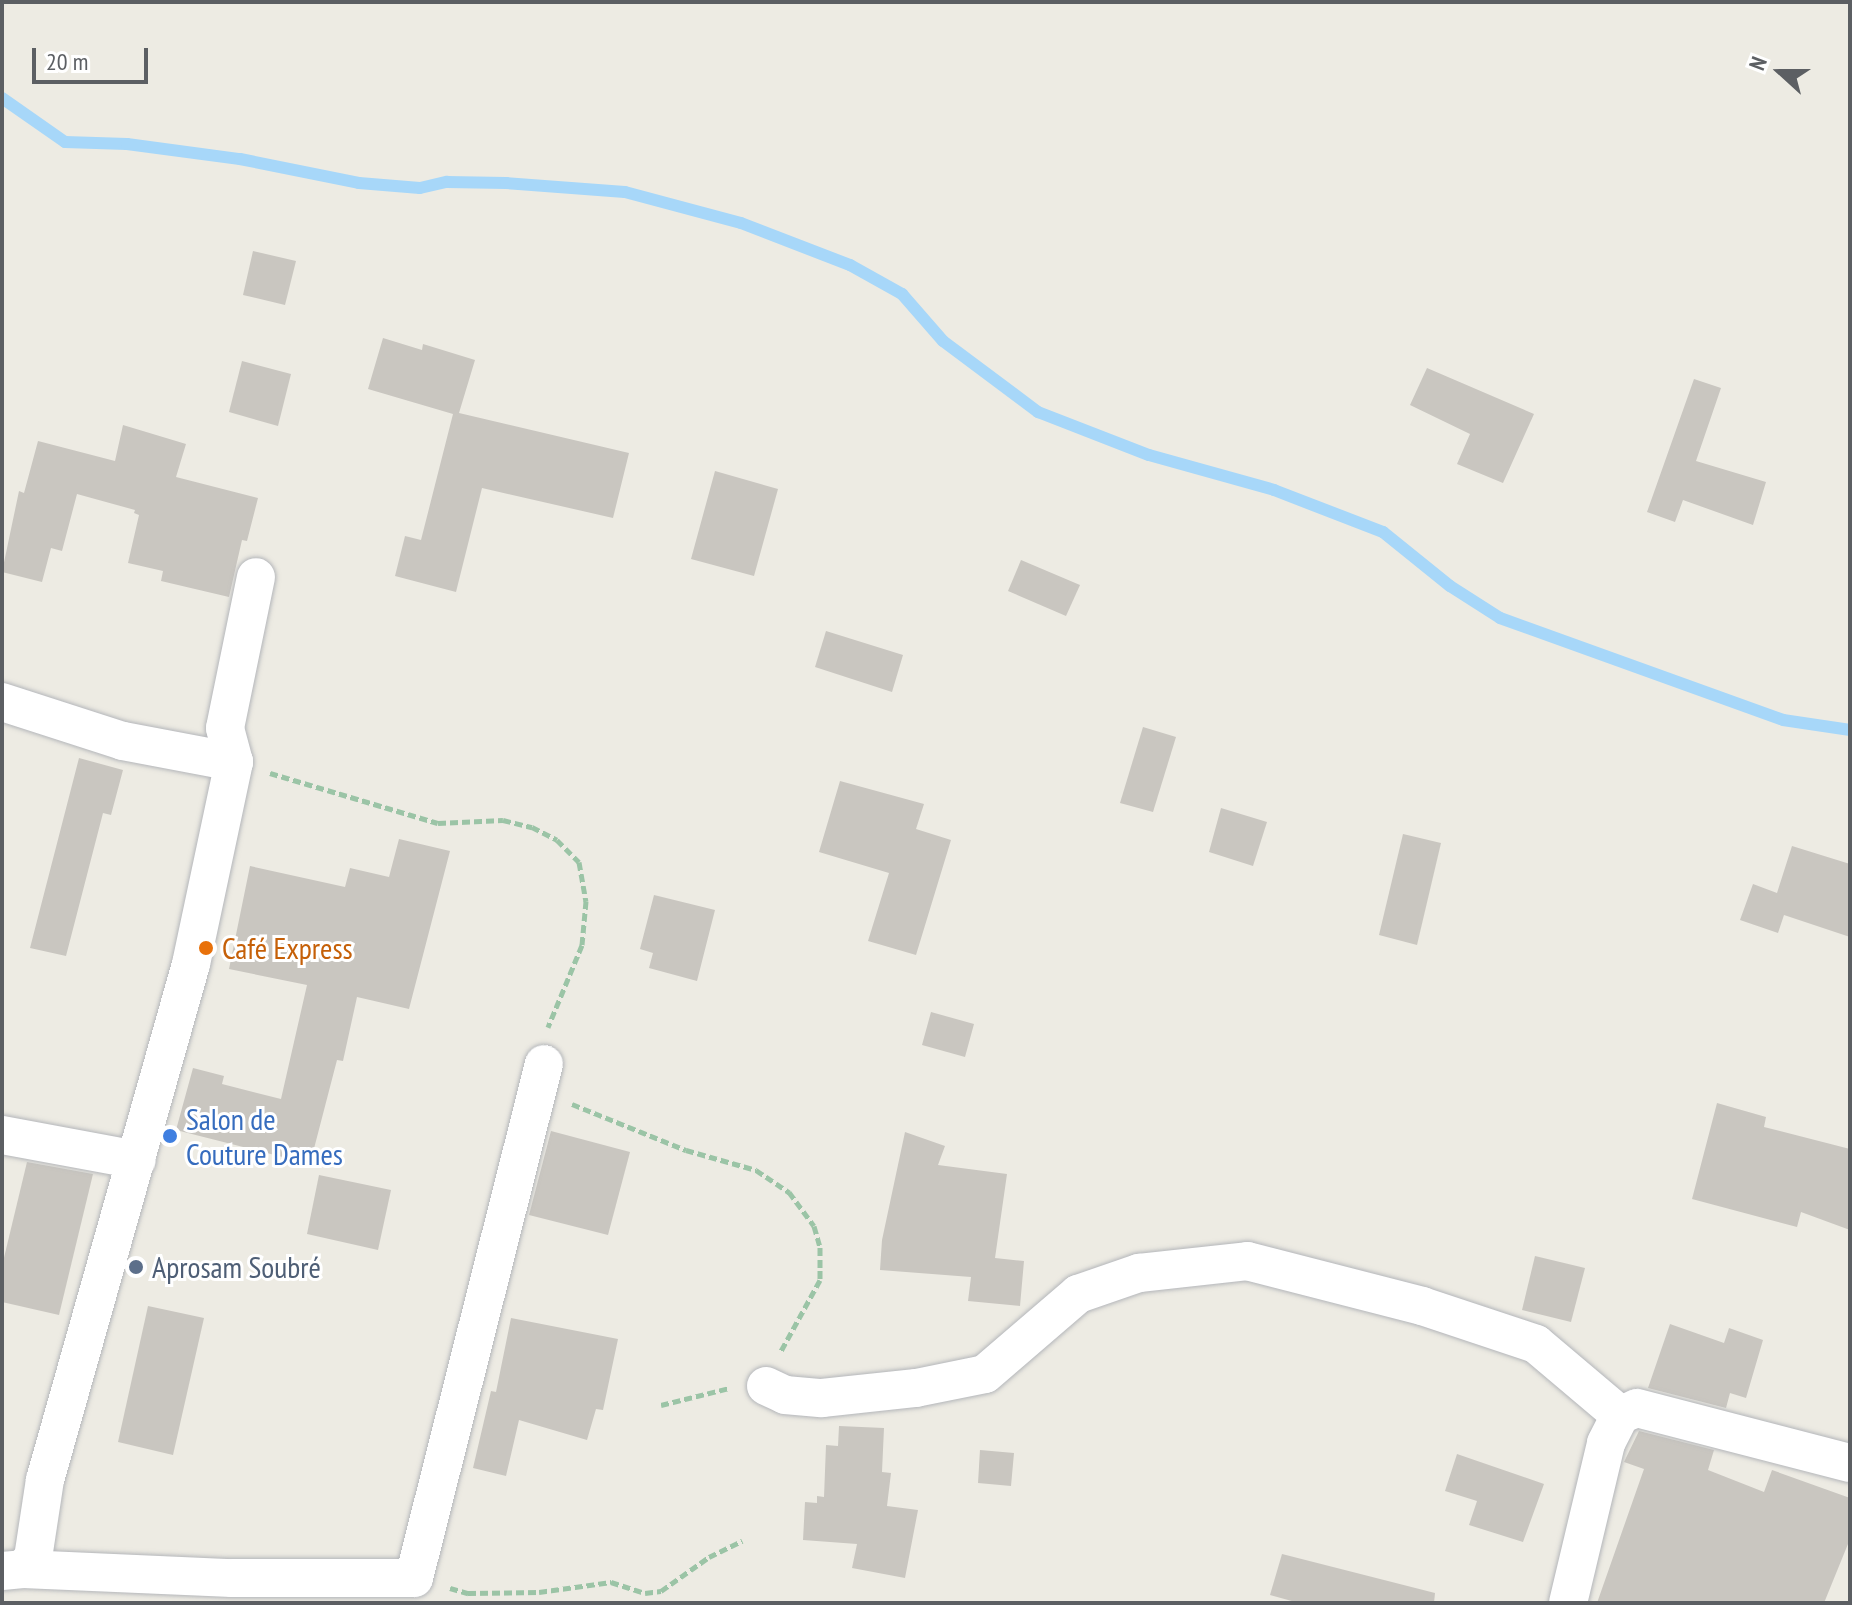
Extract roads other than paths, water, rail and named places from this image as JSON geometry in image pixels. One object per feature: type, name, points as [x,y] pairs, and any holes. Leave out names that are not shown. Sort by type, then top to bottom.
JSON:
[{"type":"street","points":[[13,1570],[33,1558],[45,1480],[191,964],[234,762],[225,728],[256,577]]},
{"type":"street","points":[[2,702],[123,741],[234,762]]},
{"type":"street","points":[[13,1570],[232,1578],[414,1578],[544,1064]]},
{"type":"street","points":[[2,1135],[137,1160]]},
{"type":"street","points":[[766,1386],[785,1395],[822,1398],[916,1388],[985,1374],[1078,1294],[1139,1273],[1247,1261],[1422,1306],[1536,1344],[1620,1415]]},
{"type":"street","points":[[1568,1603],[1606,1443],[1620,1415],[1637,1408],[1850,1463]]},
{"type":"waterway","points":[[2,98],[65,142],[127,144],[240,159],[359,183],[420,188],[447,182],[506,183],[625,192],[741,223],[850,265],[902,294],[943,341],[1038,412],[1149,455],[1274,490],[1383,532],[1450,586],[1500,618],[1783,720],[1850,730]]},
{"type":"place","name":"Café Express","points":[[206,948]]},
{"type":"place","name":"Salon de Couture Dames","points":[[170,1136]]},
{"type":"place","name":"Aprosam Soubré","points":[[136,1267]]}]
